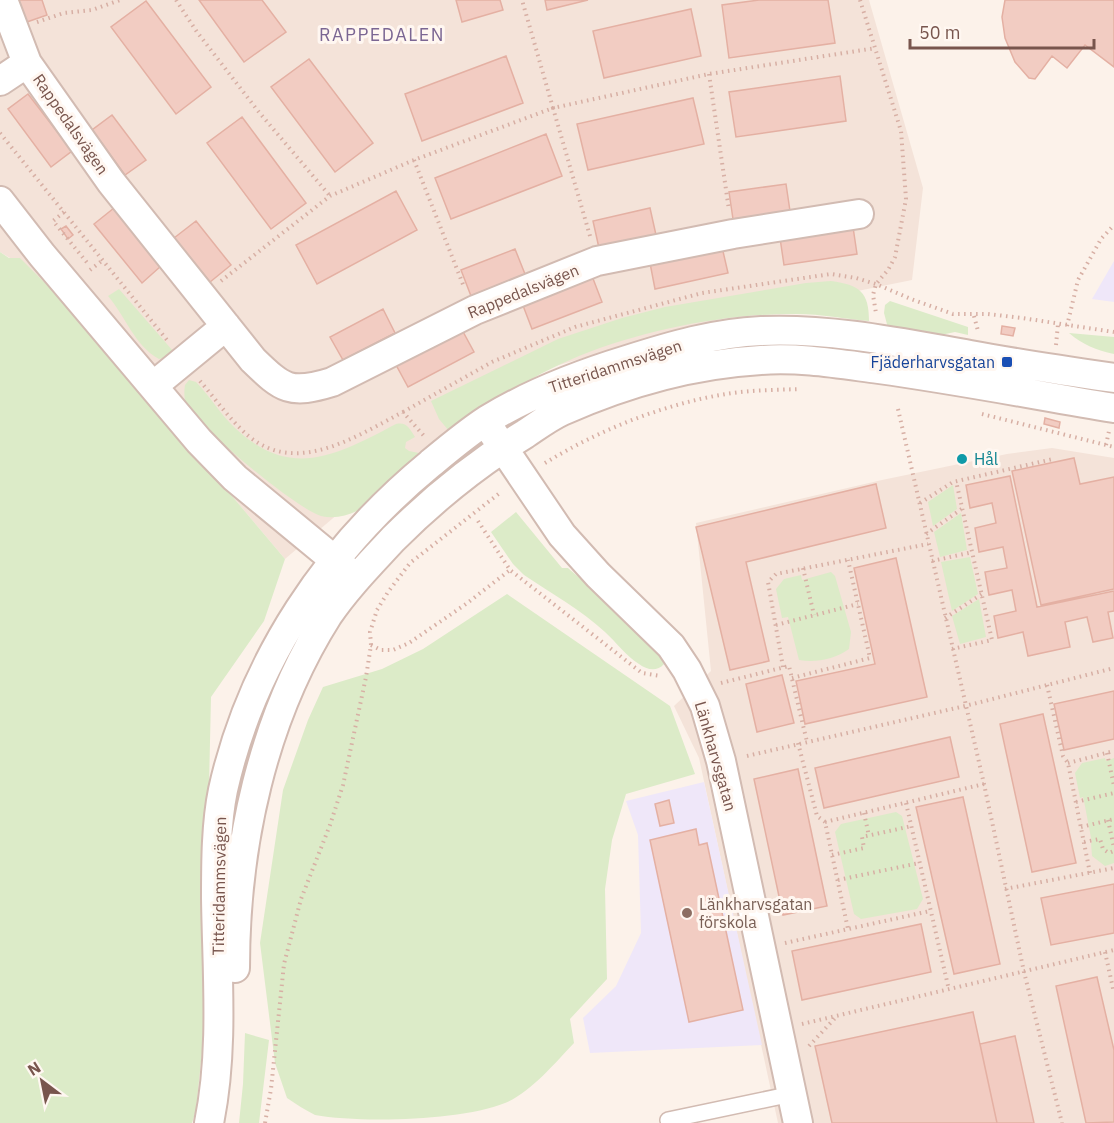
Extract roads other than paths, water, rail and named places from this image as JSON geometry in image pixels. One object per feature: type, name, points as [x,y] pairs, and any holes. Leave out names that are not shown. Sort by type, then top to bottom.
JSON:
[{"type":"street","name":"Rappedalsvägen","points":[[3,0],[27,63],[111,182],[253,360],[283,386],[295,389],[332,382],[475,309],[597,261],[733,234],[859,214]]},
{"type":"street","name":"Rappedalsvägen","points":[[0,81],[27,63]]},
{"type":"street","points":[[0,201],[42,255],[199,441],[236,478],[356,578]]},
{"type":"street","points":[[153,386],[226,326]]},
{"type":"street","name":"Titteridammsvägen","points":[[210,1123],[217,1074],[216,870],[222,795],[240,732],[268,664],[297,612],[334,560],[401,488],[484,422],[536,393],[587,372],[713,336],[761,332],[805,332],[874,338],[1007,362],[1114,378]]},
{"type":"street","name":"Titteridammsvägen","points":[[228,1123],[236,1029],[235,942],[247,828],[256,789],[281,711],[303,662],[328,616],[356,578],[426,506],[459,478],[559,412],[621,387],[714,365],[764,360],[823,361],[1114,408]]},
{"type":"street","name":"Länkharvsgatan","points":[[484,422],[562,536],[598,575],[671,646],[687,670],[705,706],[721,761],[798,1123]]},
{"type":"lane","points":[[669,1123],[668,1120],[792,1094]]},
{"type":"place","name":"Fjäderharvsgatan","points":[[1007,362]]},
{"type":"place","name":"Hål","points":[[962,459]]},
{"type":"place","name":"Länkharvsgatan förskola","points":[[687,913]]},
{"type":"district","name":"RAPPEDALEN","points":[[382,34]]}]
